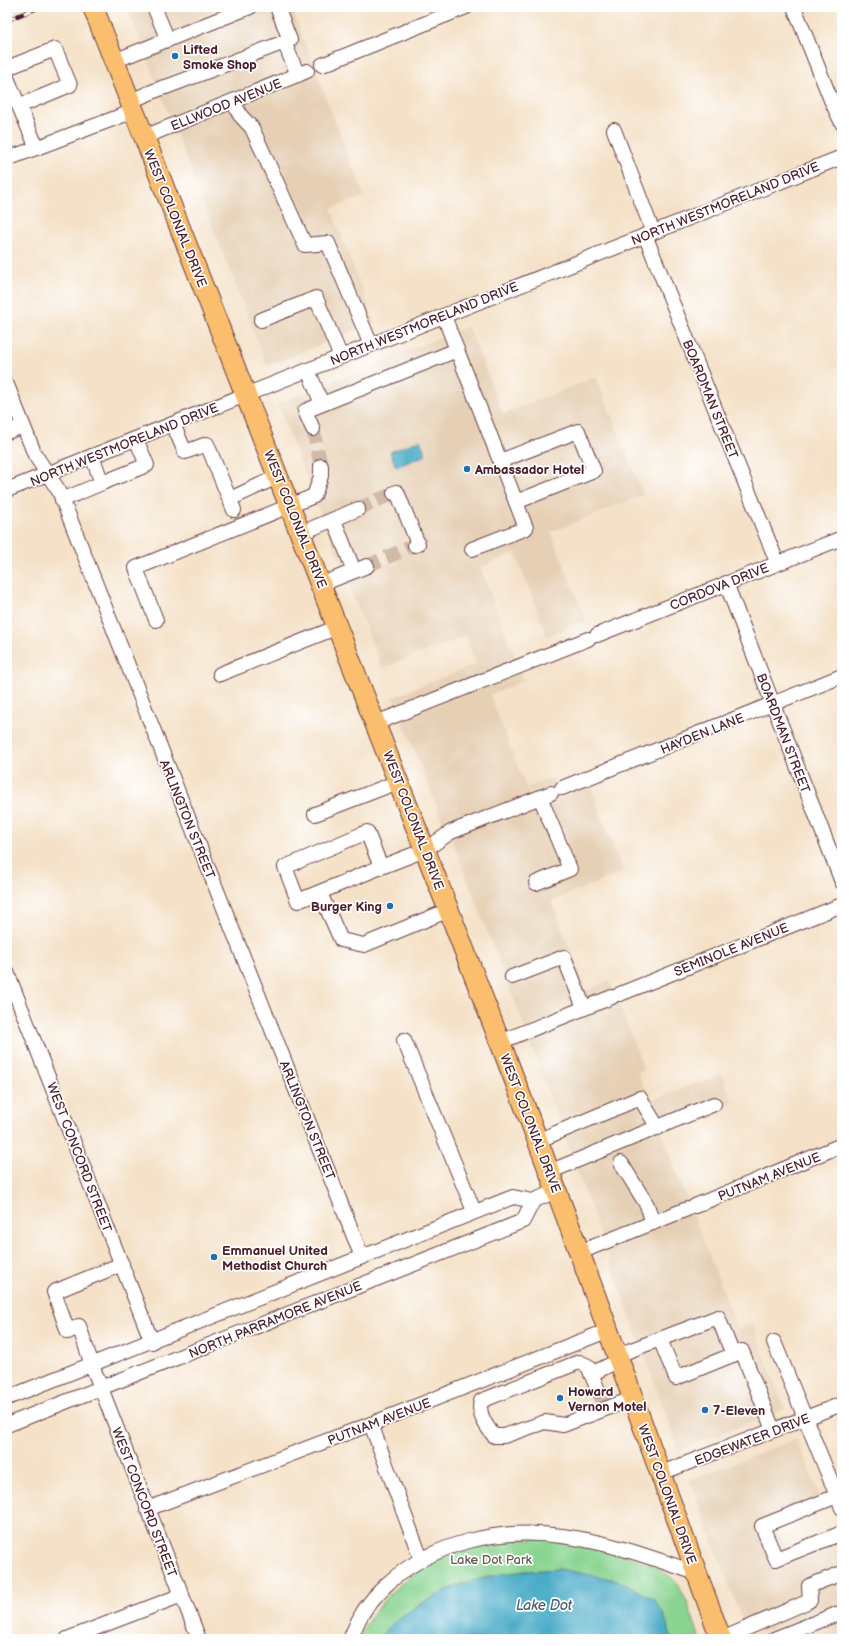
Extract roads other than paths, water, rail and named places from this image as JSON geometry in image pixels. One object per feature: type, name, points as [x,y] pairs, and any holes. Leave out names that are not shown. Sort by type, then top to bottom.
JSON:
[{"type":"highway","name":"WEST COLONIAL DRIVE","points":[[93,7],[302,533],[500,1042],[580,1252],[696,1573],[722,1639]]},
{"type":"street","points":[[156,7],[154,8],[168,40]]},
{"type":"street","points":[[114,61],[250,7]]},
{"type":"street","points":[[7,159],[37,148],[132,106],[164,87],[166,88],[290,40],[277,7]]},
{"type":"street","points":[[322,65],[466,7]]},
{"type":"street","points":[[794,7],[831,100],[842,123]]},
{"type":"street","name":"ELLWOOD AVENUE","points":[[144,137],[302,73],[284,42]]},
{"type":"street","points":[[7,68],[55,49],[70,85],[19,106]]},
{"type":"street","points":[[7,78],[37,148]]},
{"type":"street","points":[[233,101],[240,114],[252,128],[305,245],[328,243],[371,345]]},
{"type":"street","name":"BOARDMAN STREET","points":[[614,130],[649,234],[777,562]]},
{"type":"street","name":"NORTH WESTMORELAND DRIVE","points":[[7,490],[842,157]]},
{"type":"street","points":[[261,320],[316,298],[340,357]]},
{"type":"street","points":[[444,316],[526,528],[472,549]]},
{"type":"street","points":[[313,429],[304,410],[457,350]]},
{"type":"street","points":[[308,370],[322,404]]},
{"type":"street","name":"ARLINGTON STREET","points":[[7,385],[35,455],[59,491],[362,1257]]},
{"type":"street","points":[[173,424],[185,452],[207,444],[232,504],[279,476]]},
{"type":"street","points":[[7,432],[23,426]]},
{"type":"street","points":[[500,461],[578,431],[581,437],[594,471],[516,502]]},
{"type":"street","points":[[62,500],[147,465],[136,439]]},
{"type":"street","points":[[92,456],[102,483]]},
{"type":"street","points":[[156,620],[136,568],[314,496],[321,476],[321,466]]},
{"type":"street","points":[[394,493],[398,492],[418,544],[414,545]]},
{"type":"street","points":[[302,533],[358,509]]},
{"type":"street","points":[[334,520],[354,571]]},
{"type":"street","name":"CORDOVA DRIVE","points":[[376,723],[777,562],[842,538]]},
{"type":"street","points":[[322,584],[367,566]]},
{"type":"street","name":"BOARDMAN STREET","points":[[726,583],[842,882]]},
{"type":"street","points":[[220,674],[338,627]]},
{"type":"street","name":"HAYDEN LANE","points":[[381,867],[367,832],[285,867],[298,901],[425,850],[451,832],[842,676]]},
{"type":"street","points":[[315,814],[398,782]]},
{"type":"street","points":[[536,883],[570,869],[551,793]]},
{"type":"street","points":[[320,893],[341,940],[364,945],[449,910]]},
{"type":"street","name":"SEMINOLE AVENUE","points":[[500,1042],[842,905]]},
{"type":"street","points":[[512,977],[564,957],[584,1008]]},
{"type":"street","name":"WEST CONCORD STREET","points":[[7,972],[152,1342]]},
{"type":"street","points":[[404,1040],[474,1211]]},
{"type":"street","points":[[537,1141],[640,1098],[658,1128]]},
{"type":"street","points":[[549,1172],[714,1104]]},
{"type":"street","name":"PUTNAM AVENUE","points":[[580,1252],[691,1208],[842,1145]]},
{"type":"street","points":[[620,1163],[647,1205],[653,1223]]},
{"type":"street","points":[[533,1202],[556,1191]]},
{"type":"street","name":"NORTH PARRAMORE AVENUE","points":[[7,1398],[152,1342],[474,1211],[512,1197],[533,1202],[523,1221],[7,1425]]},
{"type":"street","name":"WEST CONCORD STREET","points":[[122,1264],[54,1292],[68,1332],[79,1326],[92,1365],[199,1639]]},
{"type":"street","points":[[591,1374],[619,1358],[660,1339],[718,1317],[733,1355]]},
{"type":"street","name":"PUTNAM AVENUE","points":[[148,1509],[371,1424],[609,1330]]},
{"type":"street","points":[[660,1339],[676,1378],[742,1352],[773,1430]]},
{"type":"street","points":[[774,1342],[840,1502],[762,1526],[776,1559],[842,1533]]},
{"type":"street","points":[[571,1345],[579,1362],[588,1366],[598,1390]]},
{"type":"street","points":[[481,1401],[579,1362]]},
{"type":"street","points":[[474,1383],[481,1401],[479,1408],[487,1426],[494,1436],[504,1436],[545,1422],[563,1425],[604,1406],[634,1398]]},
{"type":"street","name":"EDGEWATER DRIVE","points":[[661,1473],[842,1404]]},
{"type":"street","points":[[371,1424],[421,1560]]},
{"type":"street","points":[[350,1639],[362,1613],[379,1592],[396,1577],[421,1560],[468,1541],[499,1535],[527,1533],[562,1536],[621,1548],[696,1573]]},
{"type":"street","points":[[722,1639],[807,1602],[810,1600],[809,1586],[842,1573]]},
{"type":"street","points":[[67,1639],[182,1595]]},
{"type":"street","points":[[774,1639],[842,1612]]},
{"type":"water","points":[[420,440],[426,455],[396,467],[390,452]]},
{"type":"water","name":"Lake Dot","points":[[559,1569],[617,1580],[654,1599],[662,1611],[672,1639],[379,1639],[390,1626],[413,1609],[431,1598],[466,1583],[483,1578],[518,1572]]},
{"type":"tunnel","points":[[313,429],[321,466]]},
{"type":"tunnel","points":[[358,509],[394,493]]},
{"type":"tunnel","points":[[367,566],[415,545]]},
{"type":"tunnel","points":[[598,1390],[603,1404]]},
{"type":"railway","points":[[7,20],[40,7]]},
{"type":"place","name":"Lifted Smoke Shop","points":[[175,56]]},
{"type":"place","name":"Ambassador Hotel","points":[[467,469]]},
{"type":"place","name":"Burger King","points":[[390,906]]},
{"type":"place","name":"Emmanuel United Methodist Church","points":[[214,1257]]},
{"type":"place","name":"Howard Vernon Motel","points":[[560,1398]]},
{"type":"place","name":"7-Eleven","points":[[705,1410]]},
{"type":"park label","name":"Lake Dot Park","points":[[491,1559]]}]
